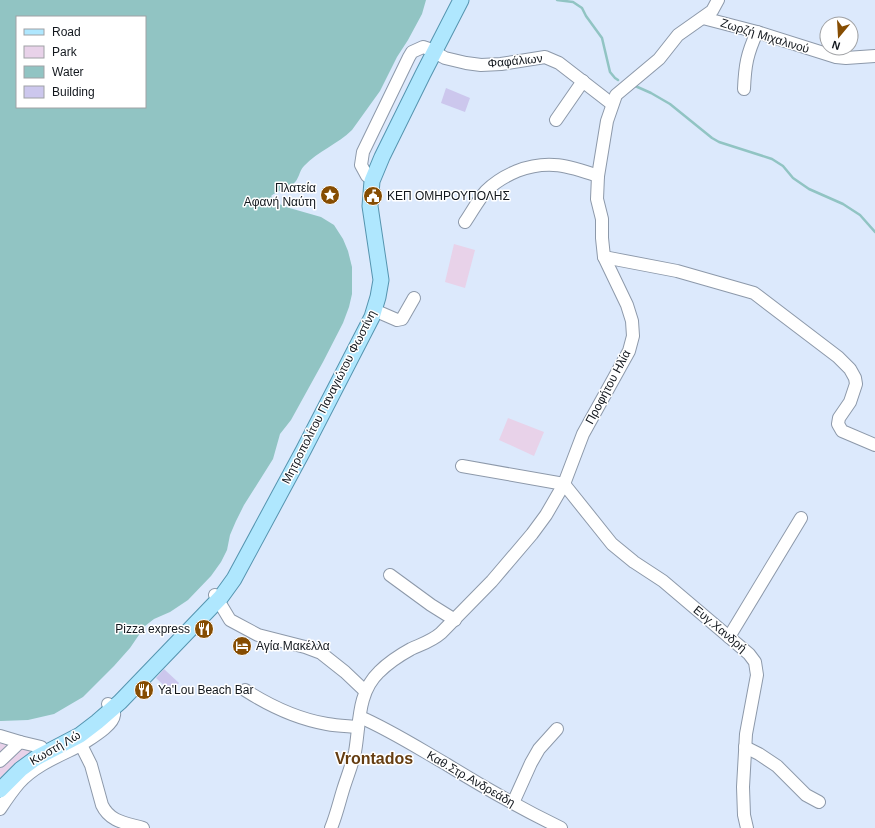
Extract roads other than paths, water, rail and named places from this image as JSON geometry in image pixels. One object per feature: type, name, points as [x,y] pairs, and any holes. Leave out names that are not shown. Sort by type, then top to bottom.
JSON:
[{"type":"main road","name":"Μητροπολίτου Παναγιώτου Φωστίνη","points":[[110,706],[234,579],[303,451],[337,382],[366,329],[378,297],[381,280],[370,206],[372,181],[454,0]]},
{"type":"main road","name":"Μητροπολίτου Παναγιώτου Φωστίνη","points":[[216,598],[298,447],[366,314],[375,280],[364,207],[364,188],[377,154],[461,0]]},
{"type":"main road","name":"Κωστή Λώ","points":[[0,780],[17,764],[41,747],[76,729],[110,706]]},
{"type":"main road","name":"Κωστή Λώ","points":[[0,790],[15,774],[28,764],[53,748],[80,735],[97,722],[110,706]]},
{"type":"street","name":"Προφήτου Ηλία","points":[[331,828],[351,764],[365,691],[379,672],[390,662],[411,649],[435,638],[455,620],[488,585],[541,523],[564,484],[583,434],[629,351],[633,331],[629,310],[604,256],[602,219],[597,199],[598,176],[612,104],[616,95],[659,59],[678,35],[712,11],[718,0]]},
{"type":"street","name":"Ζωρζή Μιχαλινού","points":[[703,18],[757,32],[836,57],[846,58],[875,56]]},
{"type":"street","points":[[744,88],[746,59],[757,32]]},
{"type":"street","name":"Φαφάλιων","points":[[432,51],[445,58],[481,65],[501,64],[544,57],[559,63],[612,104]]},
{"type":"street","points":[[556,120],[583,82]]},
{"type":"street","points":[[465,222],[485,191],[504,176],[525,168],[539,164],[550,164],[576,169],[598,176]]},
{"type":"street","points":[[604,256],[677,271],[754,293],[838,357],[850,369],[855,378],[856,384],[850,402],[839,418],[838,424],[842,431],[875,445]]},
{"type":"street","points":[[374,310],[399,320],[404,316],[414,298]]},
{"type":"street","points":[[462,466],[564,484]]},
{"type":"street","name":"Ευγ.Χανδρή","points":[[564,484],[612,544],[634,562],[663,581],[749,654],[755,662],[757,668],[745,747],[743,794],[747,828]]},
{"type":"street","points":[[729,637],[801,518]]},
{"type":"street","points":[[390,574],[431,605],[455,620]]},
{"type":"street","points":[[216,598],[230,620],[258,635],[305,647],[321,654],[345,672],[365,691]]},
{"type":"street","name":"Καθ.Στρ.Ανδρεάδη","points":[[245,690],[272,706],[297,716],[328,724],[359,722],[380,726],[513,803],[561,828]]},
{"type":"street","points":[[0,809],[16,787],[28,775],[48,761],[80,745],[111,723],[114,716],[110,706]]},
{"type":"street","points":[[513,803],[539,749],[557,729]]},
{"type":"street","points":[[0,736],[41,747]]},
{"type":"street","points":[[0,761],[20,742]]},
{"type":"street","points":[[80,745],[91,765],[105,811],[109,816],[116,820],[143,828]]},
{"type":"street","points":[[745,747],[777,766],[806,795],[819,802]]},
{"type":"water","points":[[0,0],[426,0],[422,14],[397,57],[380,91],[352,130],[302,168],[297,180],[293,184],[271,196],[277,203],[321,217],[334,225],[343,239],[348,251],[352,267],[352,294],[343,323],[291,420],[280,434],[273,459],[244,505],[230,535],[227,550],[221,562],[211,576],[188,600],[170,612],[154,619],[145,626],[130,648],[83,697],[54,714],[28,720],[0,721]]},
{"type":"waterway","points":[[557,0],[573,2],[582,8],[602,38],[610,72],[618,80]]},
{"type":"waterway","points":[[633,85],[670,104],[719,142],[772,159],[783,166],[793,178],[809,189],[843,204],[860,215],[875,232]]},
{"type":"place","name":"Πλατεία Αφανή Ναύτη","points":[[330,195]]},
{"type":"place","name":"ΚΕΠ ΟΜΗΡΟΥΠΟΛΗΣ","points":[[373,196]]},
{"type":"place","name":"Pizza express","points":[[204,629]]},
{"type":"place","name":"Αγία Μακέλλα","points":[[242,646]]},
{"type":"place","name":"Ya'Lou Beach Bar","points":[[144,690]]},
{"type":"district","name":"Vrontados","points":[[374,758]]}]
